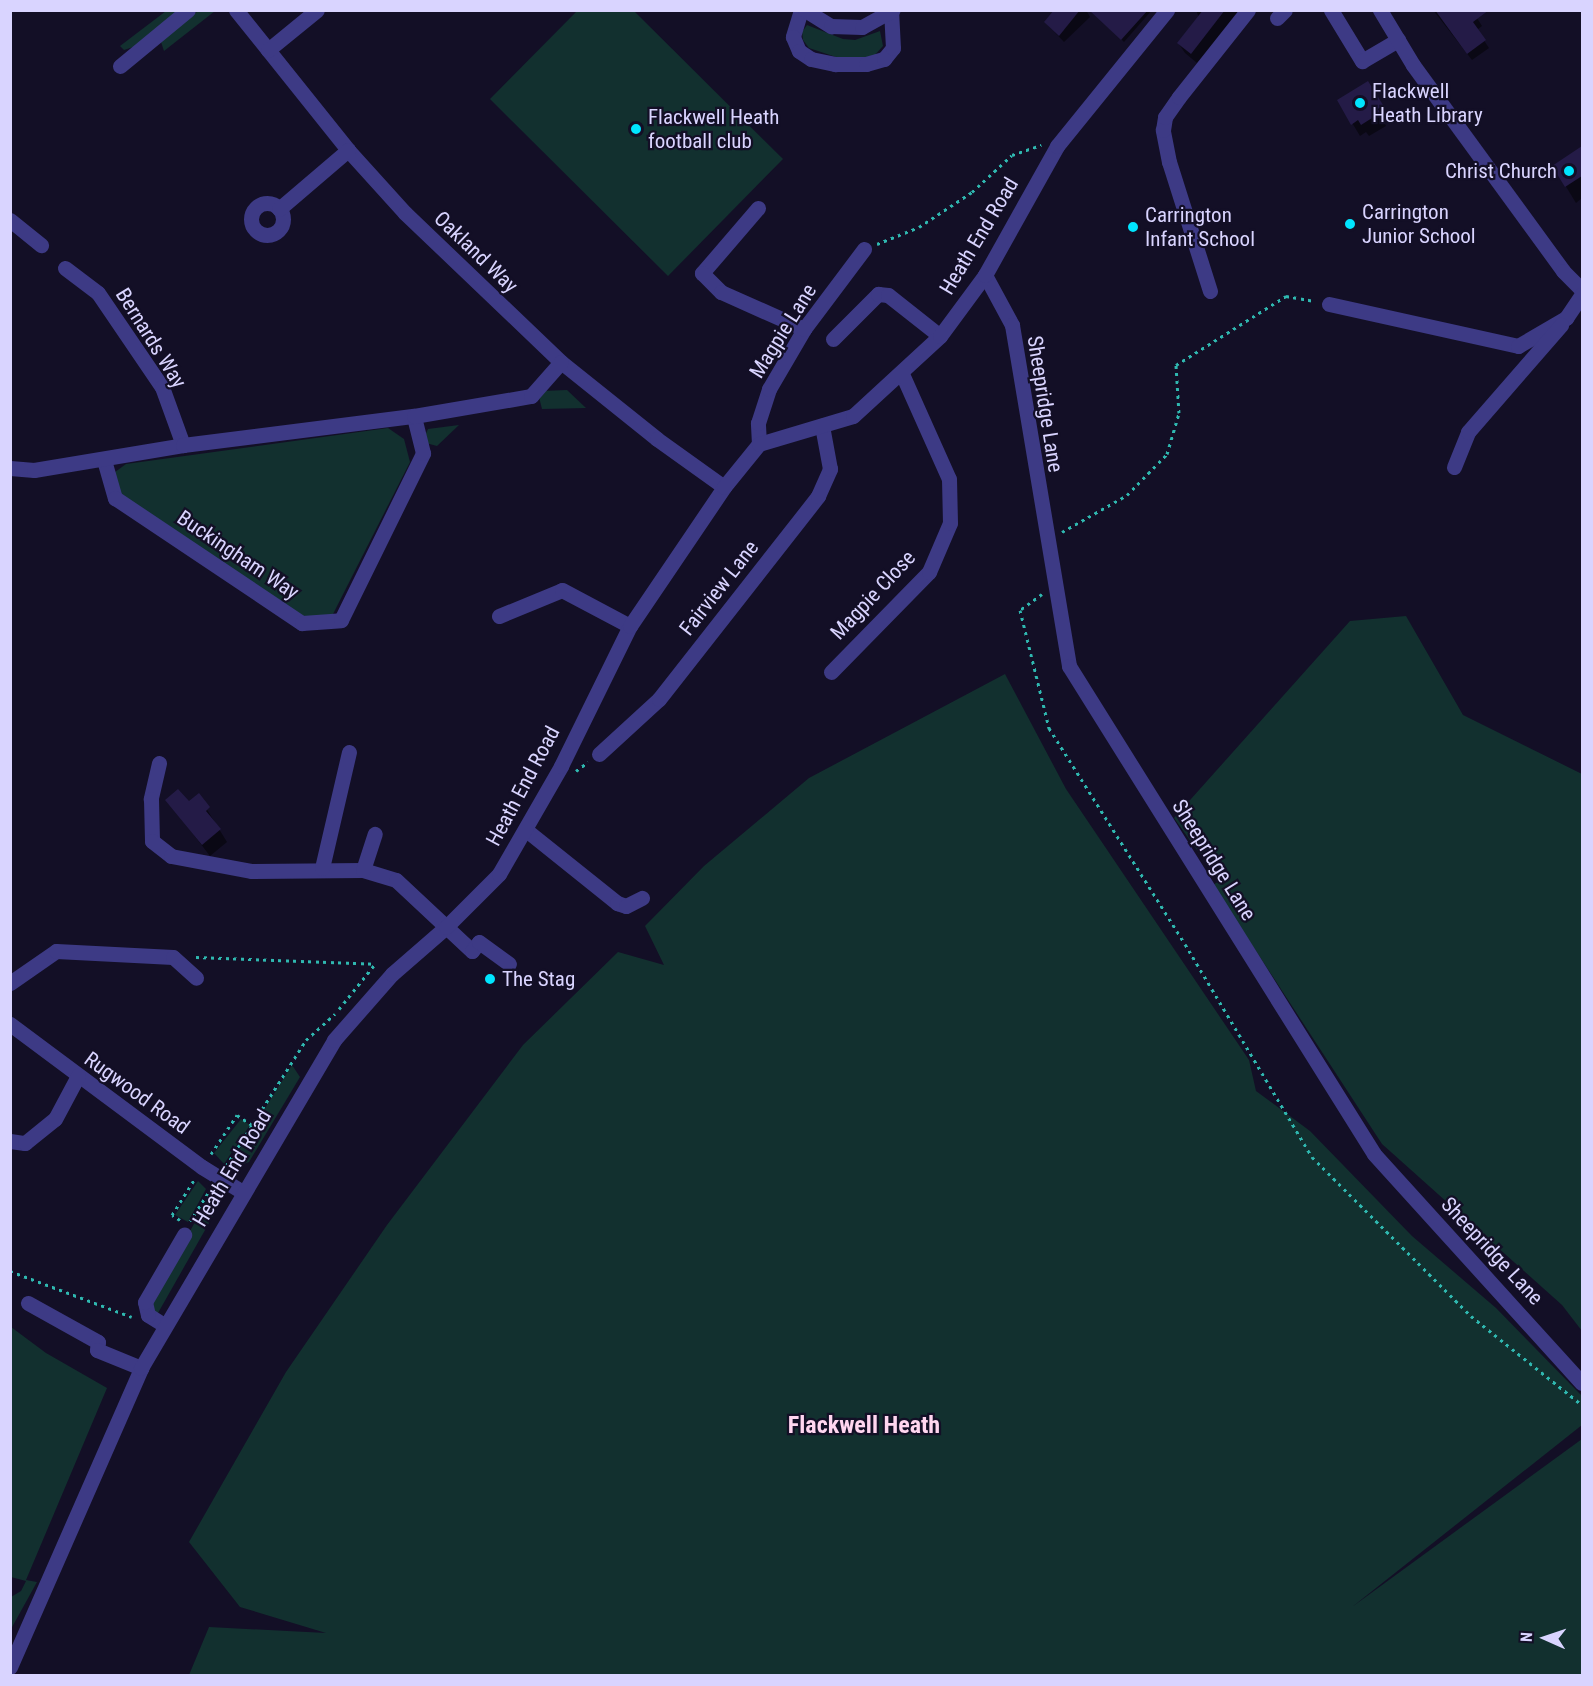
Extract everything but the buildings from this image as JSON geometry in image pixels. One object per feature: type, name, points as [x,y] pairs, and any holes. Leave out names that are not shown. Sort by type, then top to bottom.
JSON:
[{"type":"street","points":[[120,66],[188,10]]},
{"type":"street","name":"Oakland Way","points":[[236,10],[348,150],[405,213],[561,362],[657,439],[724,487]]},
{"type":"street","points":[[268,50],[316,10]]},
{"type":"street","points":[[803,10],[831,26],[861,27],[892,11],[893,48],[884,59],[866,64],[835,64],[811,59],[799,51],[793,37],[803,10]]},
{"type":"street","name":"Heath End Road","points":[[10,1667],[141,1368],[164,1324],[242,1191],[334,1040],[354,1013],[392,974],[446,927],[499,874],[526,830],[630,626],[724,487],[759,444],[853,416],[902,374],[940,336],[985,275],[1057,146],[1167,10]]},
{"type":"street","points":[[1210,291],[1169,162],[1163,130],[1165,117],[1179,97],[1248,10]]},
{"type":"street","points":[[1331,10],[1362,61],[1398,40]]},
{"type":"street","points":[[1380,10],[1398,40],[1563,271],[1582,292],[1566,318],[1468,432],[1454,467]]},
{"type":"street","points":[[279,209],[348,150]]},
{"type":"street","points":[[758,208],[702,273],[721,292],[804,329]]},
{"type":"street","points":[[10,220],[41,245]]},
{"type":"street","name":"Magpie Lane","points":[[759,444],[758,423],[769,389],[804,329],[864,249]]},
{"type":"street","name":"Bernards Way","points":[[65,268],[98,293],[162,387],[183,446]]},
{"type":"street","name":"Sheepridge Lane","points":[[985,275],[1011,325],[1045,539],[1069,666],[1374,1154],[1582,1383]]},
{"type":"street","points":[[833,339],[878,294],[888,296],[940,336]]},
{"type":"street","points":[[1329,304],[1518,346],[1566,318]]},
{"type":"street","points":[[10,468],[34,470],[183,446],[414,416],[531,396],[561,362]]},
{"type":"street","name":"Magpie Close","points":[[831,672],[929,572],[950,523],[949,478],[902,374]]},
{"type":"street","name":"Buckingham Way","points":[[104,460],[115,498],[302,623],[341,620],[423,453],[414,416]]},
{"type":"street","name":"Fairview Lane","points":[[599,754],[659,699],[818,496],[830,469],[822,426]]},
{"type":"street","points":[[499,616],[562,590],[630,626]]},
{"type":"street","points":[[322,868],[349,752]]},
{"type":"street","points":[[159,763],[151,799],[152,841],[171,856],[251,871],[322,868],[363,870],[396,880],[472,951],[479,942],[509,964]]},
{"type":"street","points":[[526,830],[617,903],[626,906],[642,898]]},
{"type":"street","points":[[363,870],[375,834]]},
{"type":"street","points":[[10,983],[56,951],[173,957],[196,978]]},
{"type":"street","name":"Rugwood Road","points":[[10,1024],[78,1076],[242,1191]]},
{"type":"street","points":[[10,1141],[25,1143],[55,1119],[78,1076]]},
{"type":"street","points":[[164,1324],[148,1315],[145,1302],[186,1230]]},
{"type":"street","points":[[28,1303],[98,1342],[97,1350],[141,1368]]},
{"type":"path","points":[[864,249],[919,227],[972,192],[1012,155],[1036,145]]},
{"type":"path","points":[[1045,539],[1075,527],[1127,495],[1167,454],[1179,413],[1176,365],[1286,296],[1329,304]]},
{"type":"path","points":[[1053,585],[1020,610],[1049,728],[1185,944],[1312,1157],[1471,1316],[1582,1405]]},
{"type":"path","points":[[173,957],[375,964],[333,1016],[306,1040],[186,1230]]},
{"type":"path","points":[[10,1271],[136,1319]]},
{"type":"green space","points":[[166,11],[182,11],[139,45],[124,50],[120,46]]},
{"type":"green space","points":[[198,11],[215,11],[164,51],[161,42]]},
{"type":"green space","name":"Flackwell Heath football club","points":[[577,11],[634,11],[783,159],[668,276],[490,99]]},
{"type":"green space","points":[[807,25],[843,39],[855,40],[880,31],[883,46],[873,57],[836,57],[809,48],[803,40],[802,32]]},
{"type":"green space","points":[[567,390],[586,408],[542,409],[539,397],[543,391]]},
{"type":"green space","points":[[459,425],[437,446],[422,442],[428,429]]},
{"type":"green space","points":[[388,428],[404,439],[410,462],[330,620],[312,622],[112,492],[111,475],[126,464]]},
{"type":"green space","points":[[1406,616],[1463,715],[1582,774],[1582,1331],[1562,1305],[1382,1144],[1213,885],[1219,881],[1174,818],[1350,621]]},
{"type":"green space","points":[[1005,674],[1066,789],[1249,1060],[1256,1091],[1310,1131],[1412,1236],[1496,1308],[1582,1396],[1582,1425],[1352,1607],[1582,1439],[1582,1675],[189,1675],[209,1627],[326,1633],[240,1607],[189,1542],[286,1372],[387,1225],[523,1045],[618,952],[664,965],[645,926],[704,866],[809,778]]},
{"type":"green space","points":[[292,1065],[300,1077],[249,1162],[226,1171]]},
{"type":"green space","points":[[241,1119],[250,1125],[224,1164],[214,1153]]},
{"type":"green space","points":[[198,1181],[206,1189],[188,1222],[175,1215]]},
{"type":"green space","points":[[212,1192],[217,1202],[213,1216],[158,1313],[153,1314],[151,1300]]},
{"type":"green space","points":[[11,1327],[46,1353],[107,1388],[26,1580],[37,1582],[11,1629],[11,1597],[21,1591],[26,1581],[11,1577]]},
{"type":"place","name":"Flackwell Heath Library","points":[[1360,103]]},
{"type":"place","name":"Flackwell Heath football club","points":[[636,129]]},
{"type":"place","name":"Christ Church","points":[[1569,171]]},
{"type":"place","name":"Carrington Junior School","points":[[1350,224]]},
{"type":"place","name":"Carrington Infant School","points":[[1133,227]]},
{"type":"place","name":"The Stag","points":[[490,979]]},
{"type":"district","name":"Flackwell Heath","points":[[864,1426]]}]
